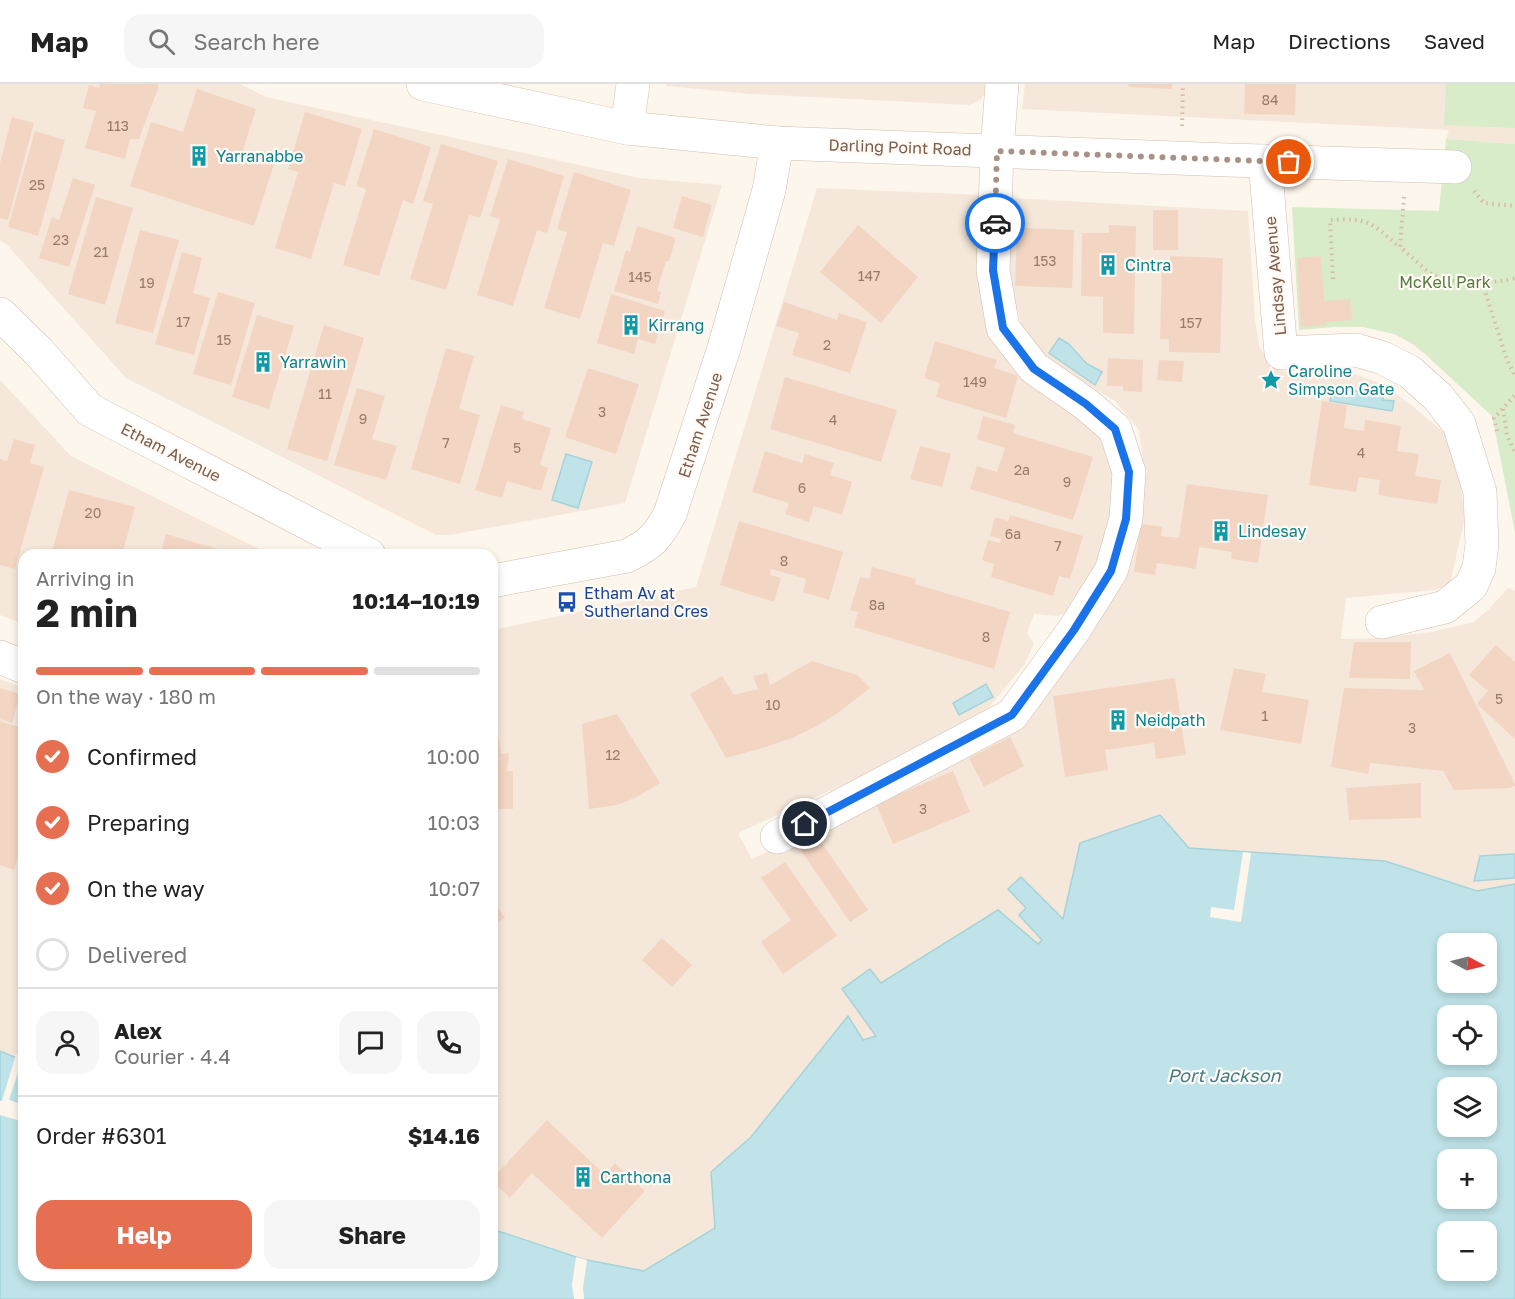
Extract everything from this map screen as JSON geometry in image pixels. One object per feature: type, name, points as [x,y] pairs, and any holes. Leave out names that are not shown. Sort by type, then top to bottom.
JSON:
[{"type":"street","name":"Darling Point Road","points":[[423,84],[627,128],[777,143],[1407,165],[1464,178]]},
{"type":"street","points":[[627,128],[633,84]]},
{"type":"street","points":[[777,837],[1012,715],[1074,630],[1111,571],[1126,519],[1129,472],[1115,429],[1086,404],[1034,369],[1003,328],[993,270],[1002,84]]},
{"type":"street","name":"Etham Avenue","points":[[498,580],[627,556],[644,548],[659,535],[670,514],[724,348],[769,190],[777,143]]},
{"type":"street","name":"Lindsay Avenue","points":[[1265,161],[1281,353],[1356,350],[1383,358],[1410,372],[1438,397],[1459,424],[1480,492],[1482,544],[1479,568],[1471,586],[1445,607],[1382,622]]},
{"type":"street","name":"Etham Avenue","points":[[0,314],[39,352],[90,410],[357,549]]},
{"type":"street","points":[[0,657],[18,664]]},
{"type":"path","points":[[1182,126],[1184,84]]},
{"type":"path","points":[[1400,247],[1407,165]]},
{"type":"path","points":[[1464,178],[1484,203],[1515,206]]},
{"type":"path","points":[[1333,279],[1330,220],[1350,219],[1367,221],[1377,227],[1434,275],[1452,280],[1482,282],[1506,281],[1515,278]]},
{"type":"path","points":[[1482,282],[1507,360],[1515,376]]},
{"type":"path","points":[[1494,418],[1515,395]]},
{"type":"path","points":[[1503,408],[1507,435],[1515,453]]},
{"type":"shaded area","points":[[0,84],[240,84],[266,97],[639,178],[722,185],[625,503],[450,535],[436,535],[126,378],[8,246],[0,240]]},
{"type":"shaded area","points":[[666,84],[989,84],[989,89],[980,100],[969,105],[751,94],[666,86]]},
{"type":"shaded area","points":[[1025,84],[1515,84],[1515,144],[1446,139],[1449,130],[1022,109]]},
{"type":"shaded area","points":[[817,188],[983,195],[986,284],[1005,349],[1025,372],[1072,402],[1102,428],[1120,468],[1120,515],[1109,549],[1097,578],[1075,609],[1058,616],[1034,614],[1027,633],[1034,644],[1024,665],[974,725],[738,833],[752,859],[1013,733],[1110,598],[1129,554],[1141,516],[1144,470],[1139,430],[1115,401],[1050,362],[1023,330],[1014,299],[1007,249],[1011,198],[1248,211],[1255,320],[1259,346],[1272,366],[1290,374],[1352,373],[1382,384],[1447,435],[1458,469],[1465,517],[1450,584],[1435,590],[1346,598],[1341,639],[1380,638],[1432,632],[1474,622],[1508,588],[1515,591],[1515,884],[1477,891],[1385,861],[1189,848],[1159,815],[1080,843],[1063,920],[1038,944],[998,910],[881,983],[903,1017],[876,1036],[863,1040],[847,1017],[751,1137],[711,1172],[715,1227],[644,1271],[583,1259],[498,1231],[498,629],[696,587]]},
{"type":"shaded area","points":[[0,380],[71,456],[259,549],[18,549],[18,622],[0,615]]},
{"type":"shaded area","points":[[0,679],[18,686],[18,1058],[0,1051]]},
{"type":"green space","points":[[1446,84],[1515,84],[1515,128],[1444,125]]},
{"type":"green space","name":"McKell Park","points":[[1446,139],[1515,144],[1515,532],[1492,416],[1425,354],[1394,334],[1363,327],[1299,330],[1292,207],[1439,211]]},
{"type":"water","points":[[1059,338],[1069,344],[1086,363],[1102,372],[1095,385],[1049,353]]},
{"type":"water","points":[[1332,387],[1383,395],[1383,400],[1394,401],[1392,411],[1330,401]]},
{"type":"water","points":[[566,454],[592,462],[578,508],[552,500]]},
{"type":"water","points":[[986,684],[993,697],[959,715],[953,703]]},
{"type":"water","name":"Port Jackson","points":[[1160,815],[1189,848],[1385,861],[1477,891],[1515,884],[1515,1299],[0,1299],[0,1051],[18,1058],[18,1281],[498,1281],[498,1231],[582,1259],[644,1271],[715,1228],[711,1172],[751,1137],[848,1016],[863,1040],[876,1036],[842,989],[870,969],[881,983],[998,910],[1038,944],[1042,940],[1019,915],[1026,908],[1008,889],[1021,877],[1063,919],[1080,843]]},
{"type":"water","points":[[1515,854],[1515,878],[1474,881],[1480,856]]},
{"type":"pier","points":[[1243,852],[1251,853],[1241,922],[1210,917],[1211,907],[1234,910]]},
{"type":"pier","points":[[16,1054],[18,1055],[18,1072],[9,1100],[18,1103],[18,1120],[0,1115],[0,1101],[2,1101]]},
{"type":"pier","points":[[576,1257],[587,1260],[583,1288],[584,1299],[574,1299],[572,1285]]},
{"type":"building","points":[[100,84],[158,84],[139,139],[130,139],[125,159],[85,148],[96,111],[83,108],[89,85],[99,88]]},
{"type":"building","points":[[1129,84],[1172,84],[1172,89],[1128,87]]},
{"type":"building","points":[[1245,84],[1296,84],[1295,115],[1244,114]]},
{"type":"building","name":"Yarranabbe","points":[[197,89],[256,109],[243,150],[275,161],[254,226],[130,186],[151,122],[183,132]]},
{"type":"building","points":[[305,112],[362,129],[345,186],[334,183],[311,259],[275,248],[298,172],[288,169]]},
{"type":"building","points":[[12,117],[34,123],[8,220],[0,218],[0,163]]},
{"type":"building","points":[[374,129],[431,147],[413,204],[403,200],[379,276],[343,265],[366,189],[356,186]]},
{"type":"building","points":[[35,131],[65,140],[38,236],[8,227]]},
{"type":"building","points":[[441,144],[498,161],[480,218],[469,215],[446,290],[410,279],[433,204],[423,201]]},
{"type":"building","points":[[508,159],[564,176],[547,233],[537,230],[513,306],[477,295],[500,219],[490,216]]},
{"type":"building","points":[[574,172],[631,190],[614,246],[603,243],[580,319],[544,308],[567,232],[557,229]]},
{"type":"building","points":[[73,178],[95,185],[69,267],[39,258],[52,217],[59,220]]},
{"type":"building","points":[[682,196],[712,205],[703,237],[673,228]]},
{"type":"building","points":[[96,197],[133,208],[105,305],[68,294]]},
{"type":"building","points":[[1153,210],[1178,210],[1178,250],[1153,250]]},
{"type":"building","points":[[858,225],[918,277],[881,323],[820,272]]},
{"type":"building","name":"Cintra","points":[[1109,225],[1136,226],[1134,334],[1103,333],[1103,297],[1081,296],[1082,233],[1109,233]]},
{"type":"building","points":[[637,226],[676,238],[657,291],[661,292],[658,304],[614,291],[626,250],[630,252]]},
{"type":"building","points":[[1025,228],[1074,230],[1072,288],[1015,286],[1017,233],[1022,233]]},
{"type":"building","points":[[140,230],[179,240],[153,333],[115,323]]},
{"type":"building","points":[[182,252],[202,258],[193,293],[210,298],[194,355],[155,344]]},
{"type":"building","points":[[1170,256],[1223,258],[1220,353],[1169,352],[1169,339],[1160,339],[1162,268],[1170,268]]},
{"type":"building","points":[[1321,256],[1324,301],[1350,299],[1352,320],[1301,327],[1297,258]]},
{"type":"building","points":[[218,292],[255,303],[231,385],[193,374]]},
{"type":"building","name":"Kirrang","points":[[611,294],[665,311],[655,344],[638,339],[634,354],[597,343]]},
{"type":"building","points":[[784,302],[837,320],[839,313],[867,322],[850,373],[792,355],[799,333],[776,326]]},
{"type":"building","name":"Yarrawin","points":[[257,315],[294,326],[269,409],[232,397]]},
{"type":"building","points":[[324,325],[364,338],[327,461],[287,449]]},
{"type":"building","points":[[935,341],[997,360],[994,368],[1018,376],[1006,418],[936,397],[940,383],[924,378]]},
{"type":"building","points":[[446,348],[474,356],[459,409],[480,415],[460,484],[411,469]]},
{"type":"building","points":[[1108,358],[1143,360],[1142,392],[1123,391],[1123,386],[1107,386]]},
{"type":"building","points":[[1159,360],[1184,361],[1182,382],[1157,380]]},
{"type":"building","points":[[588,368],[639,384],[616,454],[565,437]]},
{"type":"building","points":[[785,377],[897,410],[881,462],[770,429]]},
{"type":"building","points":[[357,388],[385,396],[372,439],[397,446],[386,480],[334,465]]},
{"type":"building","points":[[1322,401],[1347,405],[1344,428],[1364,431],[1365,420],[1401,426],[1397,451],[1419,454],[1415,476],[1441,480],[1437,504],[1378,495],[1380,480],[1359,477],[1356,492],[1309,485]]},
{"type":"building","points":[[501,405],[524,412],[522,419],[551,428],[540,465],[548,468],[541,491],[507,481],[502,498],[475,490]]},
{"type":"building","points":[[983,416],[1015,425],[1013,433],[1093,457],[1073,520],[970,489],[977,466],[997,472],[1005,448],[977,439]]},
{"type":"building","points":[[14,439],[35,445],[30,463],[44,467],[21,549],[18,549],[15,569],[0,565],[0,459],[7,461]]},
{"type":"building","points":[[920,446],[951,454],[942,487],[910,479]]},
{"type":"building","points":[[765,451],[802,463],[805,454],[834,463],[830,475],[852,482],[842,515],[814,506],[809,522],[785,514],[789,503],[752,492]]},
{"type":"building","name":"Lindesay","points":[[1187,484],[1268,495],[1258,563],[1231,559],[1232,552],[1199,547],[1196,569],[1157,563],[1155,575],[1134,572],[1141,524],[1162,527],[1161,536],[1179,538]]},
{"type":"building","points":[[69,490],[135,507],[124,549],[53,549]]},
{"type":"building","points":[[1010,515],[1083,536],[1070,579],[1059,576],[1053,596],[991,577],[994,564],[982,560],[988,540],[1000,543],[1001,539],[990,536],[995,517],[1008,521]]},
{"type":"building","points":[[739,521],[843,552],[829,600],[803,592],[806,579],[771,569],[770,575],[781,578],[774,602],[720,585]]},
{"type":"building","points":[[166,534],[218,549],[162,549]]},
{"type":"building","points":[[872,567],[916,579],[915,584],[1010,612],[994,669],[854,627],[858,612],[850,610],[860,577],[869,579]]},
{"type":"building","points":[[1354,642],[1411,642],[1410,679],[1349,678]]},
{"type":"building","points":[[1496,645],[1515,662],[1515,739],[1477,704],[1488,691],[1469,675]]},
{"type":"building","points":[[1450,653],[1515,786],[1454,790],[1443,771],[1370,763],[1368,774],[1331,767],[1344,688],[1424,690],[1414,671]]},
{"type":"building","points":[[812,661],[857,675],[870,688],[838,713],[813,728],[769,746],[726,758],[690,694],[722,676],[734,695],[758,689],[753,676],[767,673],[770,685]]},
{"type":"building","points":[[1234,668],[1266,674],[1262,692],[1309,700],[1301,744],[1220,730]]},
{"type":"building","name":"Neidpath","points":[[1175,678],[1186,755],[1156,759],[1154,743],[1105,750],[1108,770],[1065,777],[1053,696]]},
{"type":"building","points":[[0,688],[18,693],[12,723],[0,719]]},
{"type":"building","points":[[617,714],[660,783],[637,797],[617,805],[589,809],[582,724]]},
{"type":"building","points":[[0,721],[18,727],[18,856],[14,870],[0,865]]},
{"type":"building","points":[[498,734],[501,754],[509,753],[507,771],[513,771],[513,809],[498,809]]},
{"type":"building","points":[[1010,737],[1024,766],[984,787],[969,758]]},
{"type":"building","points":[[953,771],[970,812],[893,844],[876,804]]},
{"type":"building","points":[[1421,783],[1421,818],[1349,820],[1346,788]]},
{"type":"building","points":[[815,833],[868,910],[850,922],[797,845]]},
{"type":"building","points":[[785,862],[837,936],[783,974],[761,942],[791,920],[761,878]]},
{"type":"building","points":[[498,908],[505,918],[498,922]]},
{"type":"building","points":[[662,938],[692,965],[672,987],[642,960]]},
{"type":"building","name":"Carthona","points":[[547,1120],[605,1175],[615,1163],[645,1191],[602,1238],[532,1173],[510,1198],[498,1187],[498,1173]]},
{"type":"way so far","points":[[995,223],[997,151],[1289,162]]},
{"type":"place","name":"Yarranabbe","points":[[199,156]]},
{"type":"place","name":"Cintra","points":[[1108,265]]},
{"type":"place","name":"Kirrang","points":[[631,325]]},
{"type":"place","name":"Yarrawin","points":[[263,362]]},
{"type":"place","name":"Caroline Simpson Gate","points":[[1271,380]]},
{"type":"place","name":"Lindesay","points":[[1221,531]]},
{"type":"place","name":"Etham Av at Sutherland Cres","points":[[567,602]]},
{"type":"place","name":"Neidpath","points":[[1118,720]]},
{"type":"place","name":"Carthona","points":[[583,1177]]},
{"type":"route","points":[[805,824],[1012,715],[1074,630],[1111,571],[1126,519],[1129,472],[1115,429],[1086,404],[1034,369],[1003,328],[993,270],[995,223]]}]
